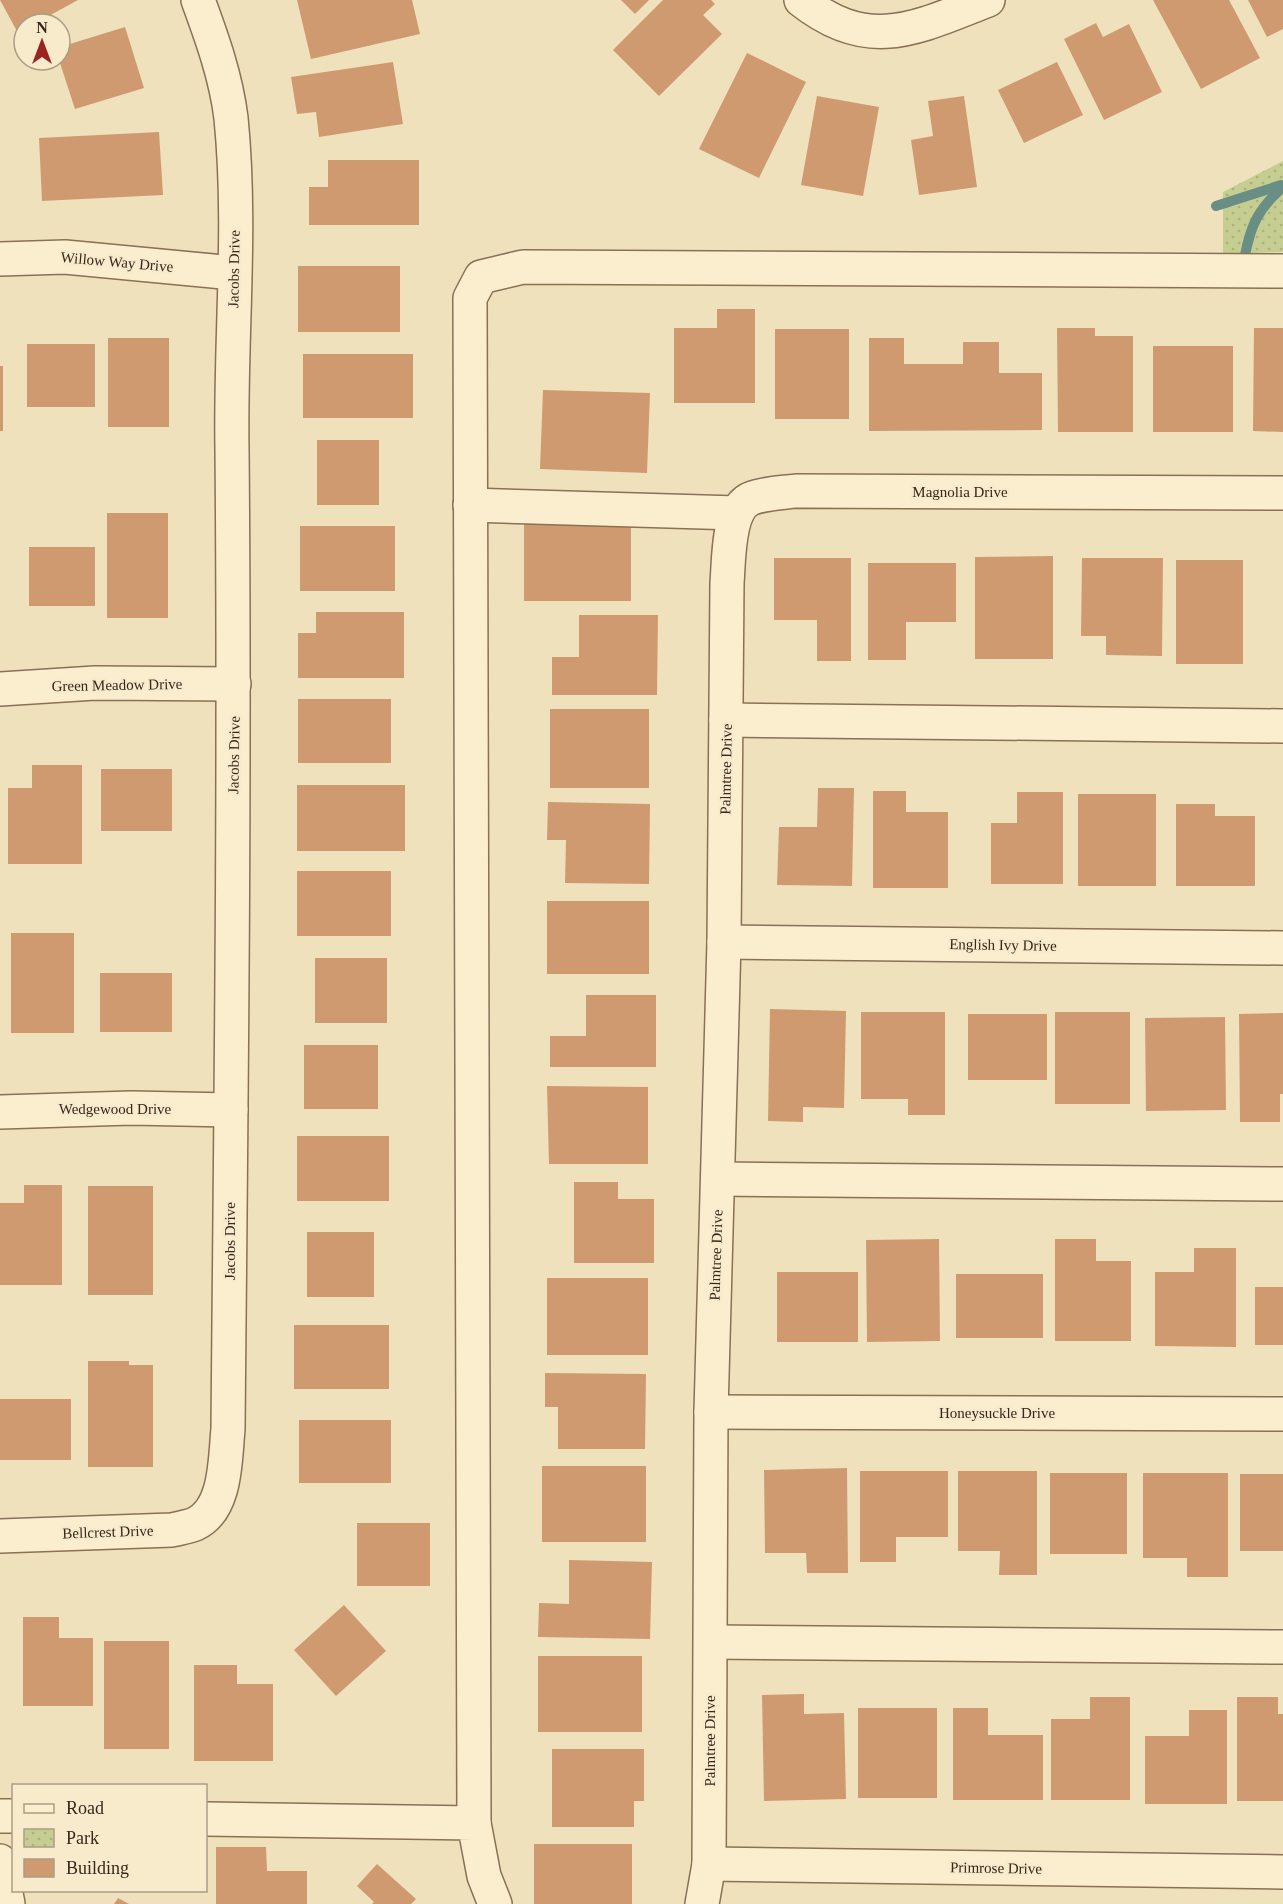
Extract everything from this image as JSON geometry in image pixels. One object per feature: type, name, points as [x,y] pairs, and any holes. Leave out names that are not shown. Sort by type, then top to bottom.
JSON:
[{"type":"street","name":"Jacobs Drive","points":[[198,0],[213,39],[231,116],[235,202],[231,360],[234,684],[228,1429],[220,1490],[210,1512]]},
{"type":"street","points":[[801,0],[822,16],[851,28],[877,33],[919,27],[988,0]]},
{"type":"street","name":"Willow Way Drive","points":[[0,259],[65,256],[234,273]]},
{"type":"street","points":[[495,1904],[484,1876],[474,1823],[470,298],[481,277],[523,267],[1283,271]]},
{"type":"street","name":"Magnolia Drive","points":[[736,513],[748,500],[796,491],[1283,493]]},
{"type":"street","points":[[470,505],[736,513]]},
{"type":"street","name":"Palmtree Drive","points":[[702,1904],[709,1864],[711,1412],[724,942],[727,605],[731,536],[736,513]]},
{"type":"street","name":"Green Meadow Drive","points":[[0,689],[95,683],[234,684]]},
{"type":"street","points":[[726,720],[1283,726]]},
{"type":"street","name":"English Ivy Drive","points":[[724,942],[1283,948]]},
{"type":"street","name":"Wedgewood Drive","points":[[0,1112],[131,1108],[231,1110]]},
{"type":"street","points":[[718,1179],[1283,1184]]},
{"type":"street","name":"Honeysuckle Drive","points":[[711,1412],[1283,1414]]},
{"type":"street","name":"Bellcrest Drive","points":[[0,1536],[172,1530],[196,1524],[210,1512]]},
{"type":"street","points":[[711,1642],[1283,1647]]},
{"type":"street","points":[[207,1819],[474,1823]]},
{"type":"street","points":[[0,1861],[8,1904]]},
{"type":"street","name":"Primrose Drive","points":[[709,1864],[1283,1872]]},
{"type":"green space","points":[[1283,161],[1283,252],[1223,254],[1223,192]]},
{"type":"building","points":[[0,0],[78,0],[56,12],[12,12],[12,22]]},
{"type":"building","points":[[297,0],[412,0],[420,34],[311,59]]},
{"type":"building","points":[[621,0],[649,0],[635,14]]},
{"type":"building","points":[[663,0],[711,0],[715,4],[703,15],[722,34],[659,96],[613,50]]},
{"type":"building","points":[[1153,0],[1229,0],[1260,58],[1201,89]]},
{"type":"building","points":[[1248,0],[1283,0],[1283,29],[1267,37]]},
{"type":"building","points":[[1096,23],[1103,37],[1129,24],[1162,92],[1104,120],[1064,39]]},
{"type":"building","points":[[125,27],[144,88],[75,109],[63,72],[72,72],[72,43]]},
{"type":"building","points":[[747,53],[806,82],[759,178],[699,149]]},
{"type":"building","points":[[393,62],[403,124],[319,137],[316,112],[297,114],[291,77]]},
{"type":"building","points":[[1057,62],[1083,115],[1024,143],[998,90]]},
{"type":"building","points":[[817,96],[879,107],[863,196],[801,185]]},
{"type":"building","points":[[964,96],[977,187],[919,195],[911,140],[933,136],[928,101]]},
{"type":"building","points":[[159,132],[163,195],[42,201],[39,138]]},
{"type":"building","points":[[328,160],[419,160],[419,225],[309,225],[309,187],[328,187]]},
{"type":"building","points":[[298,266],[400,266],[400,332],[298,332]]},
{"type":"building","points":[[717,309],[755,309],[755,403],[674,403],[674,328],[717,328]]},
{"type":"building","points":[[1057,328],[1095,328],[1095,336],[1133,336],[1133,432],[1058,432]]},
{"type":"building","points":[[1254,328],[1283,328],[1283,432],[1253,431]]},
{"type":"building","points":[[775,329],[849,329],[849,419],[775,419]]},
{"type":"building","points":[[108,338],[169,338],[169,427],[108,427]]},
{"type":"building","points":[[869,338],[904,338],[904,364],[963,364],[963,342],[999,342],[999,373],[1042,373],[1042,430],[869,431]]},
{"type":"building","points":[[27,344],[95,344],[95,407],[27,407]]},
{"type":"building","points":[[1153,346],[1233,346],[1233,432],[1153,432]]},
{"type":"building","points":[[303,354],[413,354],[413,418],[303,418]]},
{"type":"building","points":[[0,366],[3,366],[3,431],[0,431]]},
{"type":"building","points":[[543,390],[650,393],[647,473],[540,469]]},
{"type":"building","points":[[317,440],[379,440],[379,505],[317,505]]},
{"type":"building","points":[[107,513],[168,513],[168,618],[107,618]]},
{"type":"building","points":[[524,517],[631,517],[631,601],[524,601]]},
{"type":"building","points":[[300,526],[395,526],[395,591],[300,591]]},
{"type":"building","points":[[29,547],[95,547],[95,606],[29,606]]},
{"type":"building","points":[[1053,556],[1053,659],[975,659],[975,557]]},
{"type":"building","points":[[774,558],[851,558],[851,661],[817,661],[817,620],[774,620]]},
{"type":"building","points":[[1082,558],[1163,558],[1162,656],[1106,655],[1106,636],[1081,636]]},
{"type":"building","points":[[1176,560],[1243,560],[1243,664],[1176,664]]},
{"type":"building","points":[[868,563],[956,563],[956,622],[906,622],[906,660],[868,660]]},
{"type":"building","points":[[316,612],[404,612],[404,678],[298,678],[298,633],[316,633]]},
{"type":"building","points":[[579,615],[658,615],[657,695],[552,695],[552,657],[579,657]]},
{"type":"building","points":[[298,699],[391,699],[391,763],[298,763]]},
{"type":"building","points":[[550,709],[649,709],[649,788],[550,788]]},
{"type":"building","points":[[32,765],[82,765],[82,864],[8,864],[8,788],[32,788]]},
{"type":"building","points":[[101,769],[172,769],[172,831],[101,831]]},
{"type":"building","points":[[297,785],[405,785],[405,851],[297,851]]},
{"type":"building","points":[[818,788],[854,788],[852,886],[777,885],[779,827],[817,827]]},
{"type":"building","points":[[873,791],[906,791],[906,812],[948,812],[948,888],[873,888]]},
{"type":"building","points":[[1017,792],[1063,792],[1063,884],[991,884],[991,823],[1017,823]]},
{"type":"building","points":[[1078,794],[1156,794],[1156,886],[1078,886]]},
{"type":"building","points":[[548,802],[650,804],[649,884],[565,883],[566,840],[547,840]]},
{"type":"building","points":[[1176,804],[1215,804],[1215,816],[1255,816],[1255,886],[1176,886]]},
{"type":"building","points":[[297,871],[391,871],[391,936],[297,936]]},
{"type":"building","points":[[547,901],[649,901],[649,974],[547,974]]},
{"type":"building","points":[[11,933],[74,933],[74,1033],[11,1033]]},
{"type":"building","points":[[315,958],[387,958],[387,1023],[315,1023]]},
{"type":"building","points":[[100,973],[172,973],[172,1032],[100,1032]]},
{"type":"building","points":[[586,995],[656,995],[656,1067],[550,1067],[550,1036],[586,1036]]},
{"type":"building","points":[[770,1009],[846,1011],[844,1108],[803,1107],[803,1122],[768,1121]]},
{"type":"building","points":[[861,1012],[945,1012],[945,1115],[908,1115],[908,1099],[861,1099]]},
{"type":"building","points":[[1055,1012],[1130,1012],[1130,1104],[1055,1104]]},
{"type":"building","points":[[1283,1013],[1283,1094],[1280,1094],[1280,1122],[1240,1122],[1239,1014]]},
{"type":"building","points":[[968,1014],[1047,1014],[1047,1080],[968,1080]]},
{"type":"building","points":[[1225,1017],[1226,1110],[1146,1111],[1145,1018]]},
{"type":"building","points":[[304,1045],[378,1045],[378,1109],[304,1109]]},
{"type":"building","points":[[547,1086],[648,1087],[648,1164],[549,1164]]},
{"type":"building","points":[[297,1136],[389,1136],[389,1201],[297,1201]]},
{"type":"building","points":[[574,1182],[618,1182],[618,1199],[654,1199],[654,1263],[574,1263]]},
{"type":"building","points":[[24,1185],[62,1185],[62,1285],[0,1285],[0,1203],[24,1203]]},
{"type":"building","points":[[88,1186],[153,1186],[153,1295],[88,1295]]},
{"type":"building","points":[[307,1232],[374,1232],[374,1297],[307,1297]]},
{"type":"building","points":[[939,1239],[940,1341],[867,1342],[866,1240]]},
{"type":"building","points":[[1055,1239],[1096,1239],[1096,1261],[1131,1261],[1131,1341],[1055,1341]]},
{"type":"building","points":[[1194,1248],[1236,1248],[1236,1347],[1155,1346],[1155,1272],[1194,1272]]},
{"type":"building","points":[[777,1272],[858,1272],[858,1342],[777,1342]]},
{"type":"building","points":[[956,1274],[1043,1274],[1043,1338],[956,1338]]},
{"type":"building","points":[[547,1278],[648,1278],[648,1355],[547,1355]]},
{"type":"building","points":[[1255,1287],[1283,1287],[1283,1345],[1255,1345]]},
{"type":"building","points":[[294,1325],[389,1325],[389,1389],[294,1389]]},
{"type":"building","points":[[88,1361],[129,1361],[129,1365],[153,1365],[153,1467],[88,1467]]},
{"type":"building","points":[[545,1373],[646,1374],[645,1449],[558,1449],[558,1407],[545,1407]]},
{"type":"building","points":[[0,1399],[71,1399],[71,1460],[0,1460]]},
{"type":"building","points":[[299,1420],[391,1420],[391,1483],[299,1483]]},
{"type":"building","points":[[542,1466],[646,1466],[646,1542],[542,1542]]},
{"type":"building","points":[[847,1468],[848,1573],[807,1573],[806,1553],[765,1553],[764,1470]]},
{"type":"building","points":[[860,1471],[948,1471],[948,1537],[896,1537],[896,1562],[860,1562]]},
{"type":"building","points":[[958,1471],[1037,1471],[1037,1575],[999,1575],[1000,1551],[958,1551]]},
{"type":"building","points":[[1050,1473],[1127,1473],[1127,1554],[1050,1554]]},
{"type":"building","points":[[1143,1473],[1228,1473],[1228,1577],[1187,1577],[1187,1558],[1143,1558]]},
{"type":"building","points":[[1240,1474],[1283,1474],[1283,1551],[1240,1551]]},
{"type":"building","points":[[357,1523],[430,1523],[430,1586],[357,1586]]},
{"type":"building","points":[[569,1560],[652,1562],[650,1639],[538,1637],[539,1603],[569,1604]]},
{"type":"building","points":[[344,1605],[386,1651],[336,1696],[294,1650]]},
{"type":"building","points":[[23,1617],[59,1617],[59,1638],[93,1638],[93,1706],[23,1706]]},
{"type":"building","points":[[104,1641],[169,1641],[169,1749],[104,1749]]},
{"type":"building","points":[[538,1656],[642,1656],[642,1732],[538,1732]]},
{"type":"building","points":[[194,1665],[237,1665],[237,1684],[273,1684],[273,1761],[194,1761]]},
{"type":"building","points":[[804,1694],[804,1714],[844,1713],[846,1799],[764,1801],[762,1695]]},
{"type":"building","points":[[1090,1697],[1130,1697],[1130,1800],[1051,1800],[1051,1719],[1090,1719]]},
{"type":"building","points":[[1237,1697],[1278,1697],[1278,1714],[1283,1714],[1283,1801],[1237,1801]]},
{"type":"building","points":[[858,1708],[937,1708],[937,1798],[858,1798]]},
{"type":"building","points":[[953,1708],[988,1708],[988,1735],[1043,1735],[1043,1800],[953,1800]]},
{"type":"building","points":[[1189,1710],[1227,1710],[1227,1804],[1145,1804],[1145,1736],[1189,1736]]},
{"type":"building","points":[[552,1749],[644,1749],[644,1801],[634,1801],[634,1827],[552,1827]]},
{"type":"building","points":[[534,1844],[632,1844],[632,1904],[534,1904]]},
{"type":"building","points":[[216,1847],[266,1847],[267,1871],[307,1871],[307,1904],[216,1904]]},
{"type":"building","points":[[377,1864],[416,1899],[411,1904],[372,1904],[374,1902],[357,1886]]},
{"type":"building","points":[[118,1898],[129,1904],[114,1904]]},
{"type":"waterway","points":[[1216,206],[1281,185]]},
{"type":"waterway","points":[[1245,255],[1257,217],[1283,187]]}]
